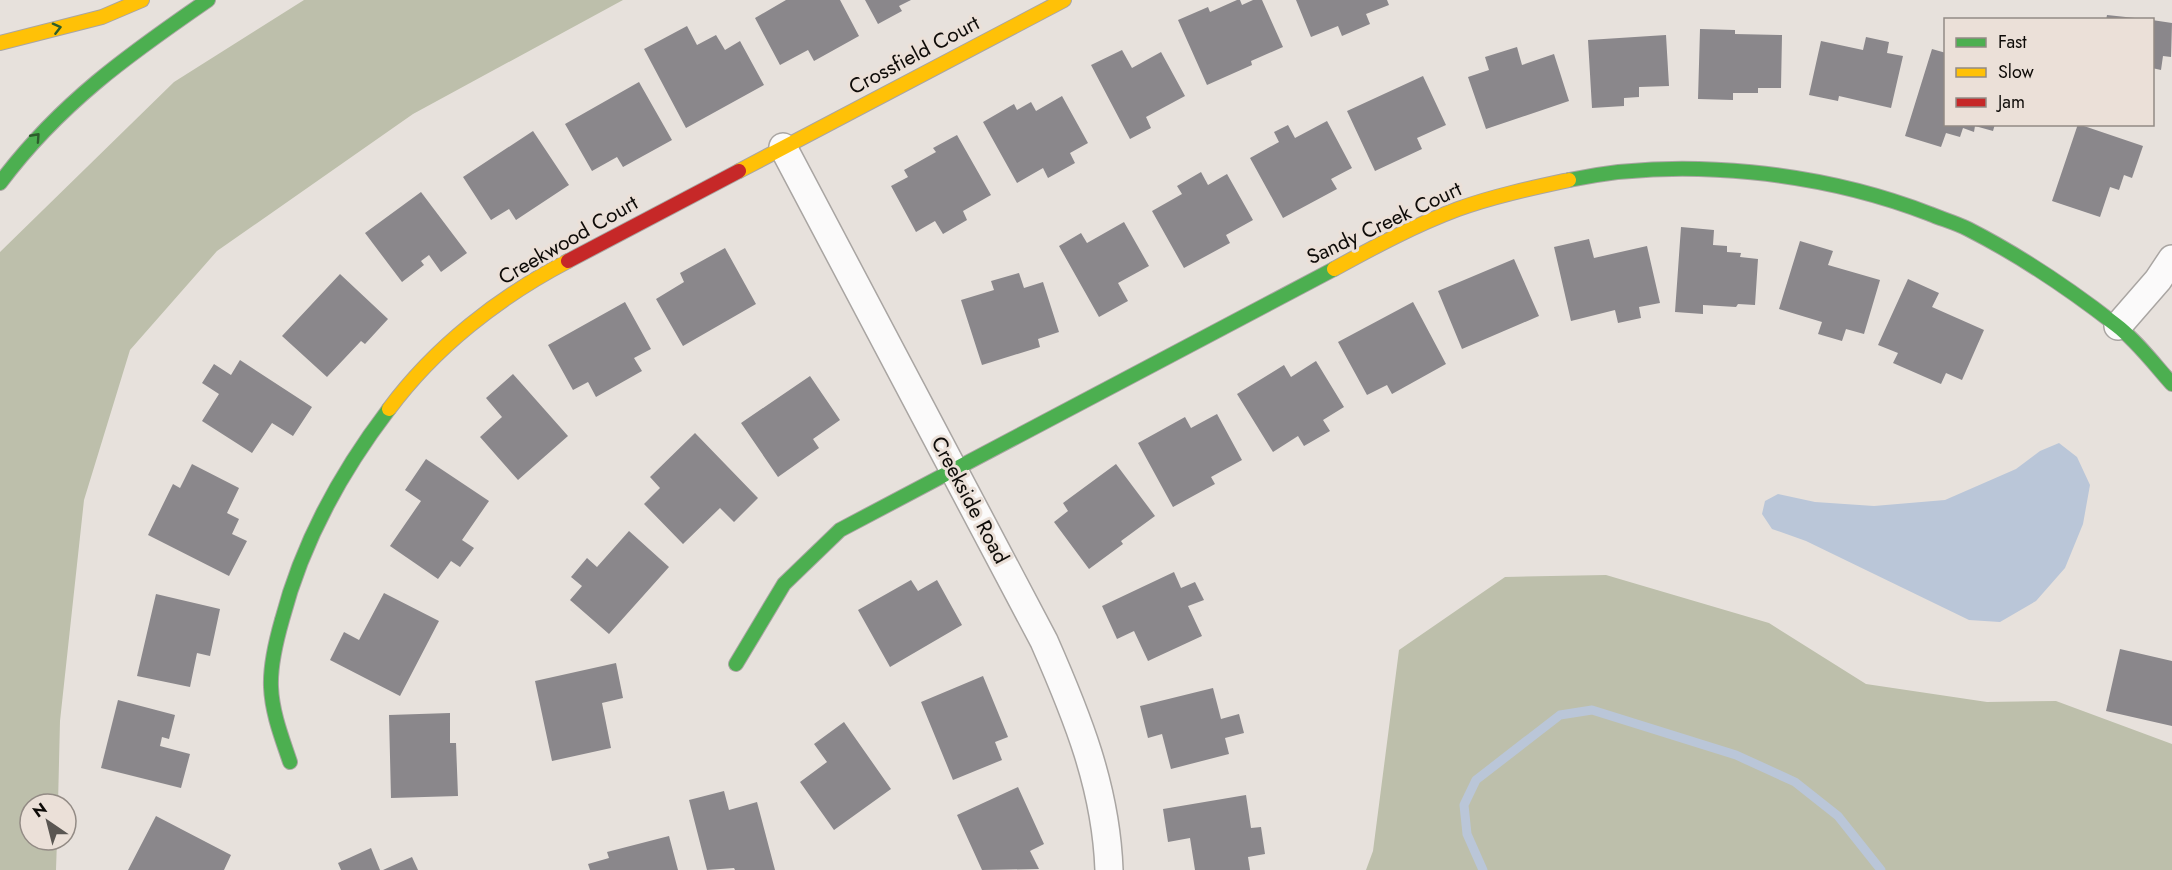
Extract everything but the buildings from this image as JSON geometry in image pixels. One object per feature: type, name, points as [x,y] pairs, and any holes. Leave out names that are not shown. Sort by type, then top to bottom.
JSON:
[{"type":"main road","points":[[0,43],[102,17],[142,0]]},
{"type":"main road","points":[[0,183],[36,137],[110,68],[208,0]]},
{"type":"main road","name":"Crossfield Court","points":[[783,147],[1065,0]]},
{"type":"main road","name":"Creekwood Court","points":[[290,762],[275,716],[271,680],[277,634],[292,585],[319,522],[345,474],[382,416],[425,365],[477,319],[549,271],[783,147]]},
{"type":"main road","name":"Sandy Creek Court","points":[[736,664],[784,584],[840,530],[1386,241],[1458,209],[1521,190],[1597,174],[1667,170],[1742,171],[1813,180],[1894,200],[1965,228],[2013,254],[2118,326],[2172,384]]},
{"type":"street","name":"Creekside Road","points":[[783,147],[1044,641],[1071,701],[1092,763],[1108,844],[1109,870]]},
{"type":"street","points":[[2118,326],[2158,280],[2172,259]]},
{"type":"green space","points":[[304,0],[623,0],[413,114],[217,251],[130,350],[84,500],[60,721],[58,792],[18,792],[18,852],[57,852],[56,870],[0,870],[0,252],[174,82]]},
{"type":"green space","points":[[1606,575],[1769,623],[1866,684],[1987,702],[2056,701],[2172,744],[2172,870],[1366,870],[1373,851],[1399,650],[1505,577]]},
{"type":"water","points":[[2059,443],[2077,457],[2090,485],[2083,524],[2065,568],[2036,601],[2000,622],[1969,620],[1806,541],[1772,529],[1762,514],[1765,501],[1778,494],[1815,502],[1874,506],[1945,500],[2016,469],[2040,451]]},
{"type":"waterway","points":[[1483,870],[1467,834],[1464,805],[1476,780],[1560,715],[1592,710],[1736,755],[1795,782],[1838,816],[1881,870]]},
{"type":"traffic: fast","points":[[0,183],[46,129],[96,82],[208,0]]},
{"type":"traffic: fast","points":[[1569,180],[1658,169],[1704,169],[1798,178],[1888,199],[1968,229],[2044,274],[2123,331],[2172,384]]},
{"type":"traffic: fast","points":[[736,664],[784,584],[840,530],[1334,269]]},
{"type":"traffic: fast","points":[[290,762],[275,716],[271,687],[272,662],[290,591],[312,536],[339,483],[389,409]]},
{"type":"traffic: slow","points":[[0,43],[102,17],[142,0]]},
{"type":"traffic: slow","points":[[739,171],[1064,0]]},
{"type":"traffic: slow","points":[[1334,269],[1442,215],[1499,196],[1569,180]]},
{"type":"traffic: slow","points":[[389,409],[427,365],[470,325],[517,291],[568,261]]},
{"type":"traffic: jam","points":[[568,261],[739,171]]}]
